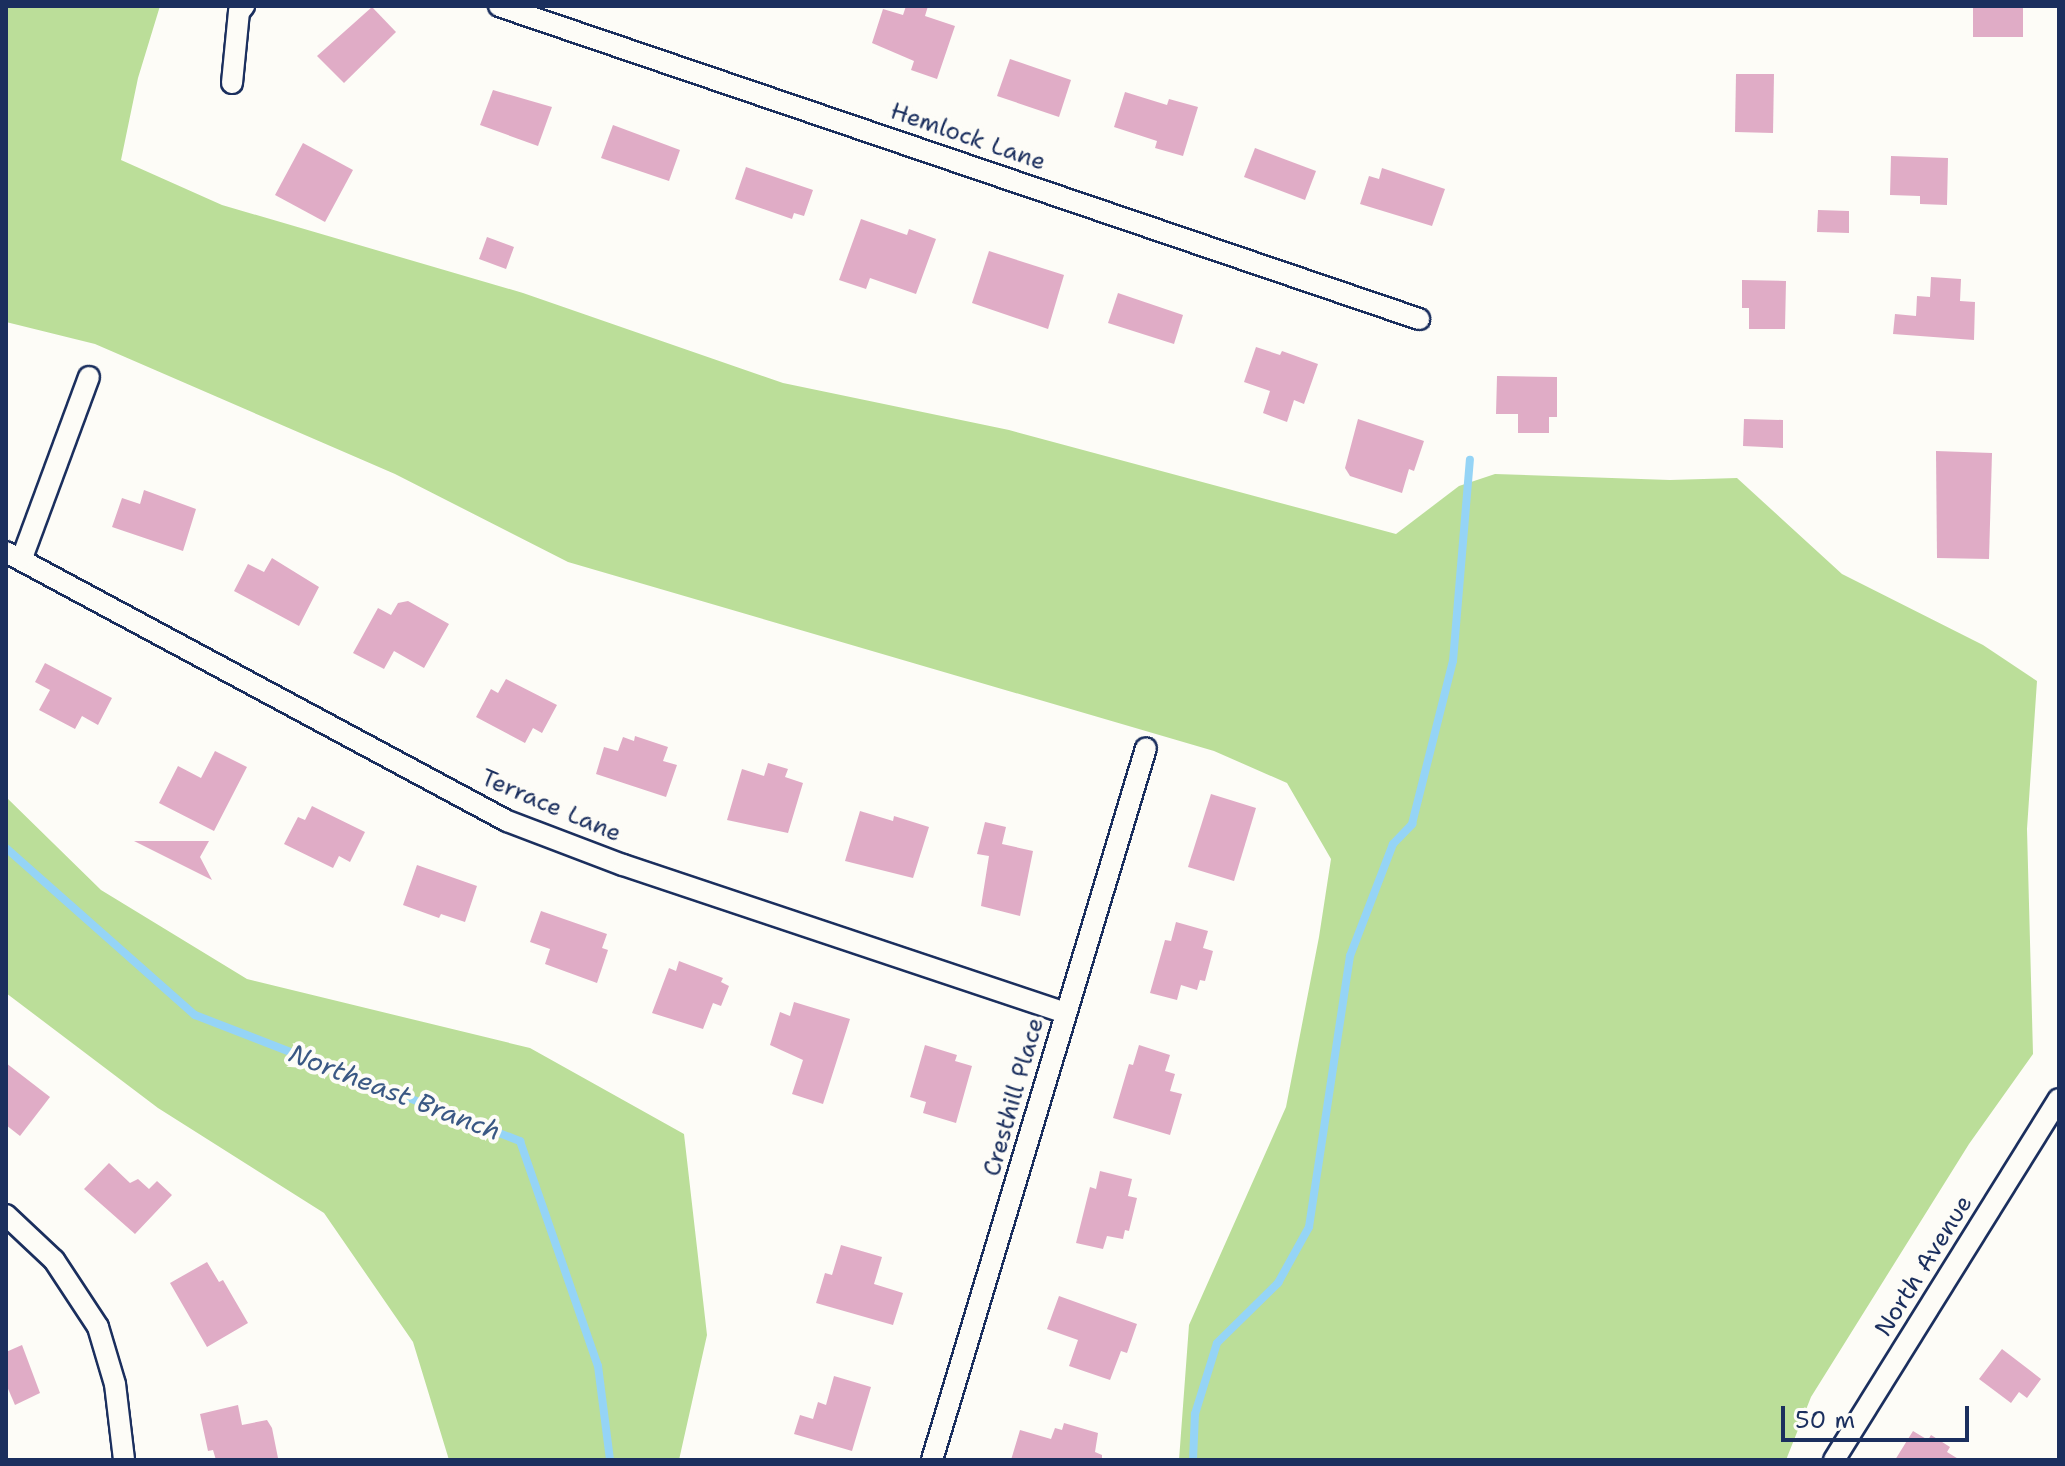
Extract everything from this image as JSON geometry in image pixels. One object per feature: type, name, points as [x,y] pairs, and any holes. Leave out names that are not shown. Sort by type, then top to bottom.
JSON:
[{"type":"street","points":[[232,83],[239,12],[244,6]]},
{"type":"street","name":"Hemlock Lane","points":[[499,6],[1419,319]]},
{"type":"street","points":[[14,555],[89,377]]},
{"type":"street","name":"Terrace Lane","points":[[14,555],[507,821],[638,870],[1066,1013]]},
{"type":"street","name":"Cresthill Place","points":[[932,1460],[1146,748]]},
{"type":"street","name":"North Avenue","points":[[1834,1460],[2059,1099]]},
{"type":"street","points":[[6,1215],[54,1260],[98,1327],[115,1384],[124,1460]]},
{"type":"green space","points":[[6,6],[160,6],[138,78],[121,160],[222,205],[523,293],[783,383],[1009,430],[1396,534],[1459,486],[1495,474],[1670,480],[1737,478],[1842,574],[1983,645],[2037,681],[2027,829],[2033,1054],[1969,1144],[1811,1397],[1786,1460],[1179,1460],[1189,1325],[1286,1107],[1319,937],[1331,859],[1287,783],[1214,751],[568,562],[395,474],[95,344],[6,322]]},
{"type":"green space","points":[[6,797],[101,890],[247,979],[530,1048],[684,1134],[707,1335],[679,1460],[449,1460],[413,1342],[324,1213],[158,1108],[6,993]]},
{"type":"building","points":[[906,6],[928,6],[925,16],[955,26],[937,79],[911,70],[914,61],[872,43],[883,9],[903,15]]},
{"type":"building","points":[[1973,6],[2023,6],[2023,37],[1973,37]]},
{"type":"building","points":[[372,7],[396,32],[344,83],[317,56]]},
{"type":"building","points":[[1010,59],[1071,80],[1059,117],[997,96]]},
{"type":"building","points":[[1736,74],[1774,74],[1773,133],[1735,132]]},
{"type":"building","points":[[493,90],[552,107],[538,146],[480,125]]},
{"type":"building","points":[[1125,92],[1167,105],[1169,99],[1198,107],[1183,156],[1155,148],[1157,141],[1114,127]]},
{"type":"building","points":[[613,125],[680,150],[669,181],[601,158]]},
{"type":"building","points":[[303,143],[353,170],[325,222],[275,195]]},
{"type":"building","points":[[1255,148],[1316,171],[1305,200],[1244,177]]},
{"type":"building","points":[[1891,156],[1948,158],[1947,205],[1920,204],[1920,196],[1890,195]]},
{"type":"building","points":[[746,167],[813,190],[804,216],[794,213],[792,219],[735,199]]},
{"type":"building","points":[[1382,168],[1445,189],[1432,226],[1360,204],[1369,176],[1379,179]]},
{"type":"building","points":[[1818,210],[1849,211],[1849,233],[1817,232]]},
{"type":"building","points":[[861,219],[907,235],[909,229],[936,239],[916,294],[870,278],[866,289],[839,280]]},
{"type":"building","points":[[487,237],[514,247],[506,269],[479,259]]},
{"type":"building","points":[[989,251],[1064,275],[1048,329],[972,303]]},
{"type":"building","points":[[1931,277],[1961,279],[1960,301],[1975,302],[1974,340],[1893,334],[1895,314],[1916,316],[1917,296],[1930,297]]},
{"type":"building","points":[[1742,280],[1786,281],[1785,329],[1749,329],[1749,308],[1742,308]]},
{"type":"building","points":[[1118,293],[1183,315],[1174,344],[1108,323]]},
{"type":"building","points":[[1256,347],[1280,355],[1282,351],[1318,364],[1304,404],[1294,400],[1287,422],[1263,413],[1270,391],[1244,382]]},
{"type":"building","points":[[1497,376],[1557,377],[1557,417],[1549,417],[1549,433],[1518,433],[1518,414],[1496,414]]},
{"type":"building","points":[[1358,419],[1424,441],[1414,471],[1409,469],[1402,493],[1350,476],[1345,468]]},
{"type":"building","points":[[1744,419],[1783,420],[1783,448],[1743,446]]},
{"type":"building","points":[[1936,451],[1992,453],[1989,559],[1937,558]]},
{"type":"building","points":[[144,490],[196,509],[183,551],[112,527],[122,498],[140,504]]},
{"type":"building","points":[[272,558],[319,587],[299,626],[234,591],[248,564],[264,572]]},
{"type":"building","points":[[408,601],[449,624],[424,668],[394,651],[384,669],[353,653],[378,608],[391,615],[398,603]]},
{"type":"building","points":[[45,663],[112,698],[98,725],[82,716],[75,729],[39,710],[50,690],[35,682]]},
{"type":"building","points":[[506,679],[557,705],[542,733],[533,728],[525,743],[476,717],[491,689],[498,693]]},
{"type":"building","points":[[635,736],[668,747],[663,761],[677,765],[666,797],[596,774],[604,747],[618,751],[623,737],[634,741]]},
{"type":"building","points":[[215,751],[247,767],[214,831],[159,803],[178,766],[201,778]]},
{"type":"building","points":[[768,763],[788,769],[785,777],[803,783],[788,833],[727,820],[742,769],[764,776]]},
{"type":"building","points":[[1211,794],[1256,808],[1234,881],[1188,867]]},
{"type":"building","points":[[312,806],[365,832],[350,862],[339,856],[333,868],[284,844],[298,817],[305,820]]},
{"type":"building","points":[[860,811],[893,821],[894,816],[929,827],[913,878],[845,861]]},
{"type":"building","points":[[985,822],[1006,827],[1002,844],[1033,851],[1020,916],[981,906],[989,856],[977,854]]},
{"type":"building","points":[[134,841],[209,841],[200,857],[212,880]]},
{"type":"building","points":[[417,865],[477,886],[465,922],[441,914],[439,918],[403,905]]},
{"type":"building","points":[[541,911],[607,934],[602,948],[608,950],[597,983],[545,964],[550,949],[530,942]]},
{"type":"building","points":[[1176,922],[1208,931],[1203,948],[1213,951],[1205,981],[1200,980],[1197,990],[1181,985],[1177,1000],[1150,993],[1165,940],[1171,941]]},
{"type":"building","points":[[679,961],[723,978],[721,982],[729,986],[721,1006],[713,1003],[703,1029],[652,1013],[669,968],[676,971]]},
{"type":"building","points":[[794,1002],[850,1019],[823,1104],[792,1094],[803,1060],[770,1045],[780,1012],[790,1016]]},
{"type":"building","points":[[925,1045],[957,1055],[955,1061],[972,1066],[956,1123],[923,1113],[926,1102],[910,1097]]},
{"type":"building","points":[[1139,1045],[1170,1055],[1165,1071],[1175,1074],[1170,1091],[1182,1094],[1170,1135],[1113,1118],[1129,1064],[1133,1065]]},
{"type":"building","points":[[6,1063],[50,1097],[20,1136],[6,1125]]},
{"type":"building","points":[[109,1163],[130,1183],[138,1179],[149,1189],[157,1181],[172,1195],[135,1234],[84,1189]]},
{"type":"building","points":[[1100,1171],[1132,1179],[1128,1196],[1137,1198],[1129,1231],[1125,1230],[1123,1239],[1107,1236],[1103,1249],[1076,1243],[1090,1187],[1096,1189]]},
{"type":"building","points":[[841,1245],[882,1257],[874,1284],[903,1293],[893,1325],[816,1303],[825,1273],[832,1275]]},
{"type":"building","points":[[207,1262],[219,1282],[223,1280],[248,1323],[207,1347],[170,1283]]},
{"type":"building","points":[[1059,1296],[1137,1324],[1127,1353],[1121,1351],[1110,1380],[1069,1366],[1078,1340],[1047,1329]]},
{"type":"building","points":[[22,1345],[40,1393],[15,1405],[6,1384],[6,1352]]},
{"type":"building","points":[[2002,1349],[2041,1379],[2027,1398],[2019,1392],[2011,1403],[1979,1379]]},
{"type":"building","points":[[834,1376],[871,1387],[852,1451],[794,1434],[800,1415],[813,1419],[818,1402],[826,1405]]},
{"type":"building","points":[[238,1405],[242,1425],[267,1420],[272,1428],[278,1458],[216,1460],[213,1450],[208,1451],[200,1414]]},
{"type":"building","points":[[1064,1423],[1098,1433],[1095,1452],[1102,1455],[1102,1460],[1011,1460],[1020,1430],[1051,1439],[1055,1428],[1062,1430]]},
{"type":"building","points":[[1913,1431],[1928,1440],[1931,1435],[1950,1447],[1947,1452],[1960,1460],[1895,1460]]},
{"type":"waterway","points":[[1193,1460],[1195,1414],[1217,1343],[1278,1283],[1309,1227],[1350,956],[1393,844],[1412,824],[1453,661],[1470,460]]},
{"type":"waterway","name":"Northeast Branch","points":[[6,848],[195,1015],[520,1141],[598,1366],[610,1460]]}]
